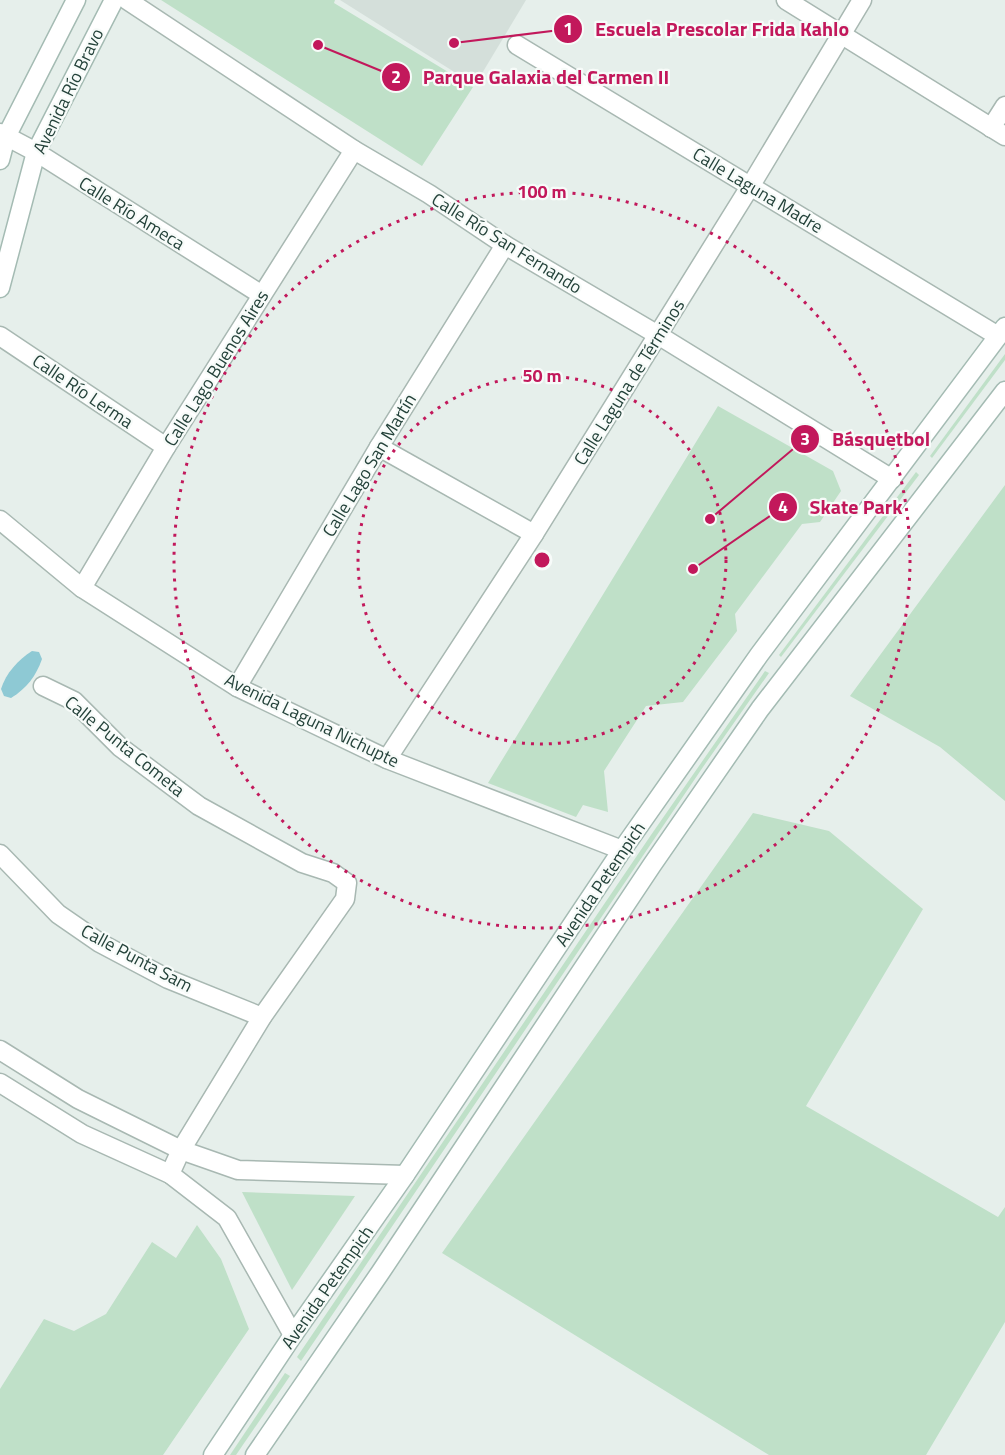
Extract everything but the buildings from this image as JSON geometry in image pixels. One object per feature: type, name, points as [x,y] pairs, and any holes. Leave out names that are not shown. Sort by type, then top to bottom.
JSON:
[{"type":"street","name":"Avenida Río Bravo","points":[[0,160],[3,135],[76,0]]},
{"type":"street","name":"Avenida Río Bravo","points":[[0,288],[36,152],[114,0]]},
{"type":"street","name":"Calle Río San Fernando","points":[[127,0],[354,150],[429,194],[505,245],[658,334],[892,479]]},
{"type":"street","points":[[786,0],[998,132],[1005,106]]},
{"type":"street","name":"Calle Laguna de Términos","points":[[387,759],[534,534],[751,185],[862,0]]},
{"type":"street","name":"Calle Laguna Madre","points":[[517,45],[1002,332]]},
{"type":"street","name":"Calle Río Ameca","points":[[3,135],[36,152],[262,295]]},
{"type":"street","name":"Calle Lago Buenos Aires","points":[[82,588],[166,447],[354,150]]},
{"type":"street","name":"Calle Lago San Martín","points":[[237,687],[379,447],[505,245]]},
{"type":"street","name":"Avenida Petempich","points":[[213,1455],[622,850],[759,655],[1002,332]]},
{"type":"street","name":"Calle Río Lerma","points":[[0,336],[166,447]]},
{"type":"street","name":"Avenida Petempich","points":[[255,1455],[652,865],[760,709],[1005,391]]},
{"type":"street","points":[[379,447],[534,534]]},
{"type":"street","name":"Avenida Laguna Nichupte","points":[[0,520],[82,588],[237,687],[387,759],[622,850]]},
{"type":"street","name":"Calle Punta Cometa","points":[[43,686],[74,701],[120,747],[199,806],[302,863],[333,873],[347,883],[345,899],[262,1017]]},
{"type":"street","name":"Calle Punta Sam","points":[[0,854],[58,914],[100,943],[168,979],[262,1017]]},
{"type":"street","points":[[170,1174],[181,1150],[262,1017]]},
{"type":"street","points":[[0,1050],[78,1099],[181,1150],[238,1170],[405,1174]]},
{"type":"street","points":[[0,1083],[82,1134],[170,1174],[227,1218],[293,1335]]},
{"type":"shaded area","points":[[340,0],[526,0],[475,85]]},
{"type":"green space","points":[[161,0],[335,0],[334,3],[473,87],[422,166]]},
{"type":"green space","points":[[1005,354],[1005,360],[932,458],[930,456]]},
{"type":"green space","points":[[718,406],[833,471],[841,491],[820,522],[802,524],[735,614],[737,631],[683,702],[646,706],[604,771],[608,812],[583,805],[576,817],[488,783]]},
{"type":"green space","points":[[916,472],[919,475],[781,657],[779,655]]},
{"type":"green space","points":[[1005,485],[1005,801],[940,747],[850,696]]},
{"type":"green space","points":[[765,671],[769,673],[301,1361],[297,1357]]},
{"type":"green space","points":[[753,813],[829,831],[923,909],[806,1106],[998,1217],[1005,1207],[1005,1322],[926,1455],[769,1455],[442,1253]]},
{"type":"green space","points":[[242,1192],[355,1196],[292,1290]]},
{"type":"green space","points":[[197,1225],[221,1259],[249,1329],[163,1455],[0,1455],[0,1389],[44,1319],[74,1331],[106,1314],[152,1242],[176,1258]]},
{"type":"green space","points":[[285,1373],[290,1376],[236,1455],[230,1455]]},
{"type":"water","points":[[32,651],[39,652],[42,659],[34,676],[22,690],[11,698],[4,696],[1,689],[9,672]]},
{"type":"place","name":"Escuela Prescolar Frida Kahlo","points":[[454,43]]},
{"type":"place","name":"Parque Galaxia del Carmen II","points":[[318,45]]},
{"type":"place","name":"Básquetbol","points":[[710,519]]},
{"type":"place","name":"Skate Park","points":[[693,569]]}]
